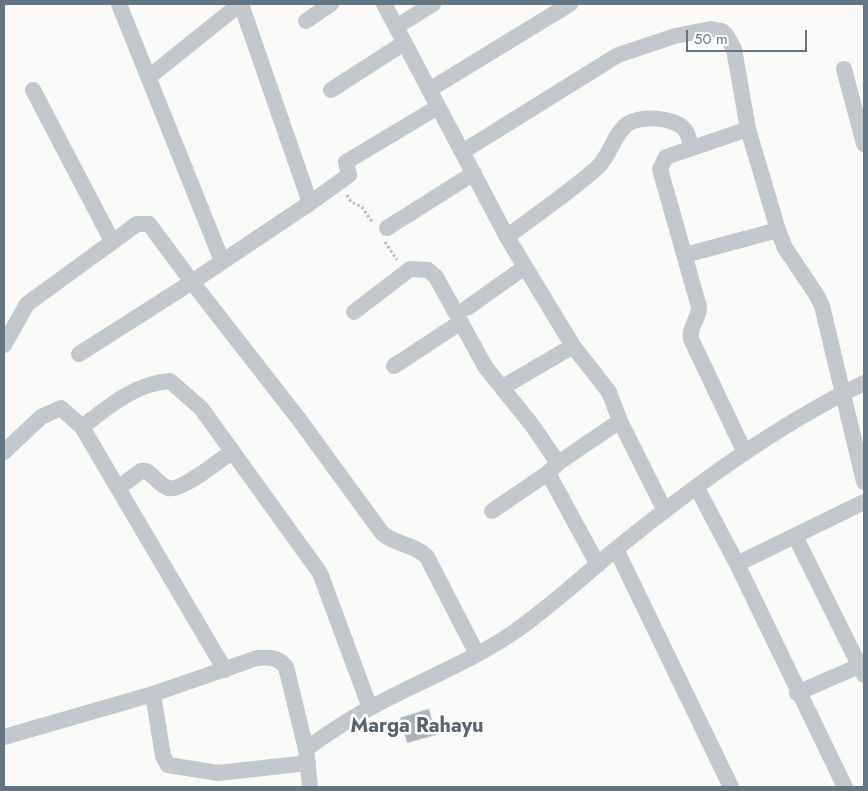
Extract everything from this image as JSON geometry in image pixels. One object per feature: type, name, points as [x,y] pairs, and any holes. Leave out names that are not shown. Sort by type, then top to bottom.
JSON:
[{"type":"street","points":[[119,4],[222,261]]},
{"type":"street","points":[[149,77],[241,4],[310,203]]},
{"type":"street","points":[[306,21],[331,4]]},
{"type":"street","points":[[384,4],[507,237],[573,346],[609,392],[620,421],[665,511]]},
{"type":"street","points":[[396,28],[433,4]]},
{"type":"street","points":[[429,90],[570,4]]},
{"type":"street","points":[[462,152],[618,55],[676,36],[711,29],[726,35],[734,49],[748,129],[778,230],[785,248],[822,306],[864,482]]},
{"type":"street","points":[[331,90],[404,43]]},
{"type":"street","points":[[844,70],[864,144]]},
{"type":"street","points":[[33,90],[112,241]]},
{"type":"street","points":[[79,354],[192,282],[349,175],[346,162],[438,107]]},
{"type":"street","points":[[507,237],[599,166],[622,130],[632,121],[655,119],[679,125],[686,130],[692,148]]},
{"type":"street","points":[[745,453],[691,339],[690,332],[699,313],[699,307],[660,169],[666,157],[748,129]]},
{"type":"street","points":[[387,228],[474,173]]},
{"type":"street","points":[[4,345],[26,304],[137,224],[149,224],[298,418],[382,533],[386,537],[414,546],[427,557],[477,654]]},
{"type":"street","points":[[685,255],[778,230]]},
{"type":"street","points":[[394,366],[464,315],[525,267]]},
{"type":"street","points":[[354,312],[410,270],[428,270],[436,277],[464,315],[486,368],[503,387],[553,468],[598,565]]},
{"type":"street","points":[[503,387],[573,346]]},
{"type":"street","points":[[82,427],[120,398],[154,382],[170,381],[201,408],[320,573],[370,708]]},
{"type":"street","points":[[153,694],[163,756],[168,765],[218,773],[307,756],[337,727],[370,708],[501,641],[542,613],[616,549],[665,511],[745,453],[842,394],[864,383]]},
{"type":"street","points":[[4,452],[41,417],[61,408],[82,427],[225,670]]},
{"type":"street","points":[[492,511],[620,421]]},
{"type":"street","points":[[118,488],[141,472],[146,471],[164,486],[174,488],[184,485],[232,452]]},
{"type":"street","points":[[696,488],[737,564],[797,693],[845,787]]},
{"type":"street","points":[[737,564],[864,502]]},
{"type":"street","points":[[795,536],[862,670],[797,693]]},
{"type":"street","points":[[616,549],[731,787]]},
{"type":"street","points":[[4,737],[153,694],[257,658],[275,659],[286,667],[307,756],[310,787]]},
{"type":"building","points":[[429,709],[436,735],[407,743],[400,718]]},
{"type":"district","name":"Marga Rahayu","points":[[417,727]]}]
